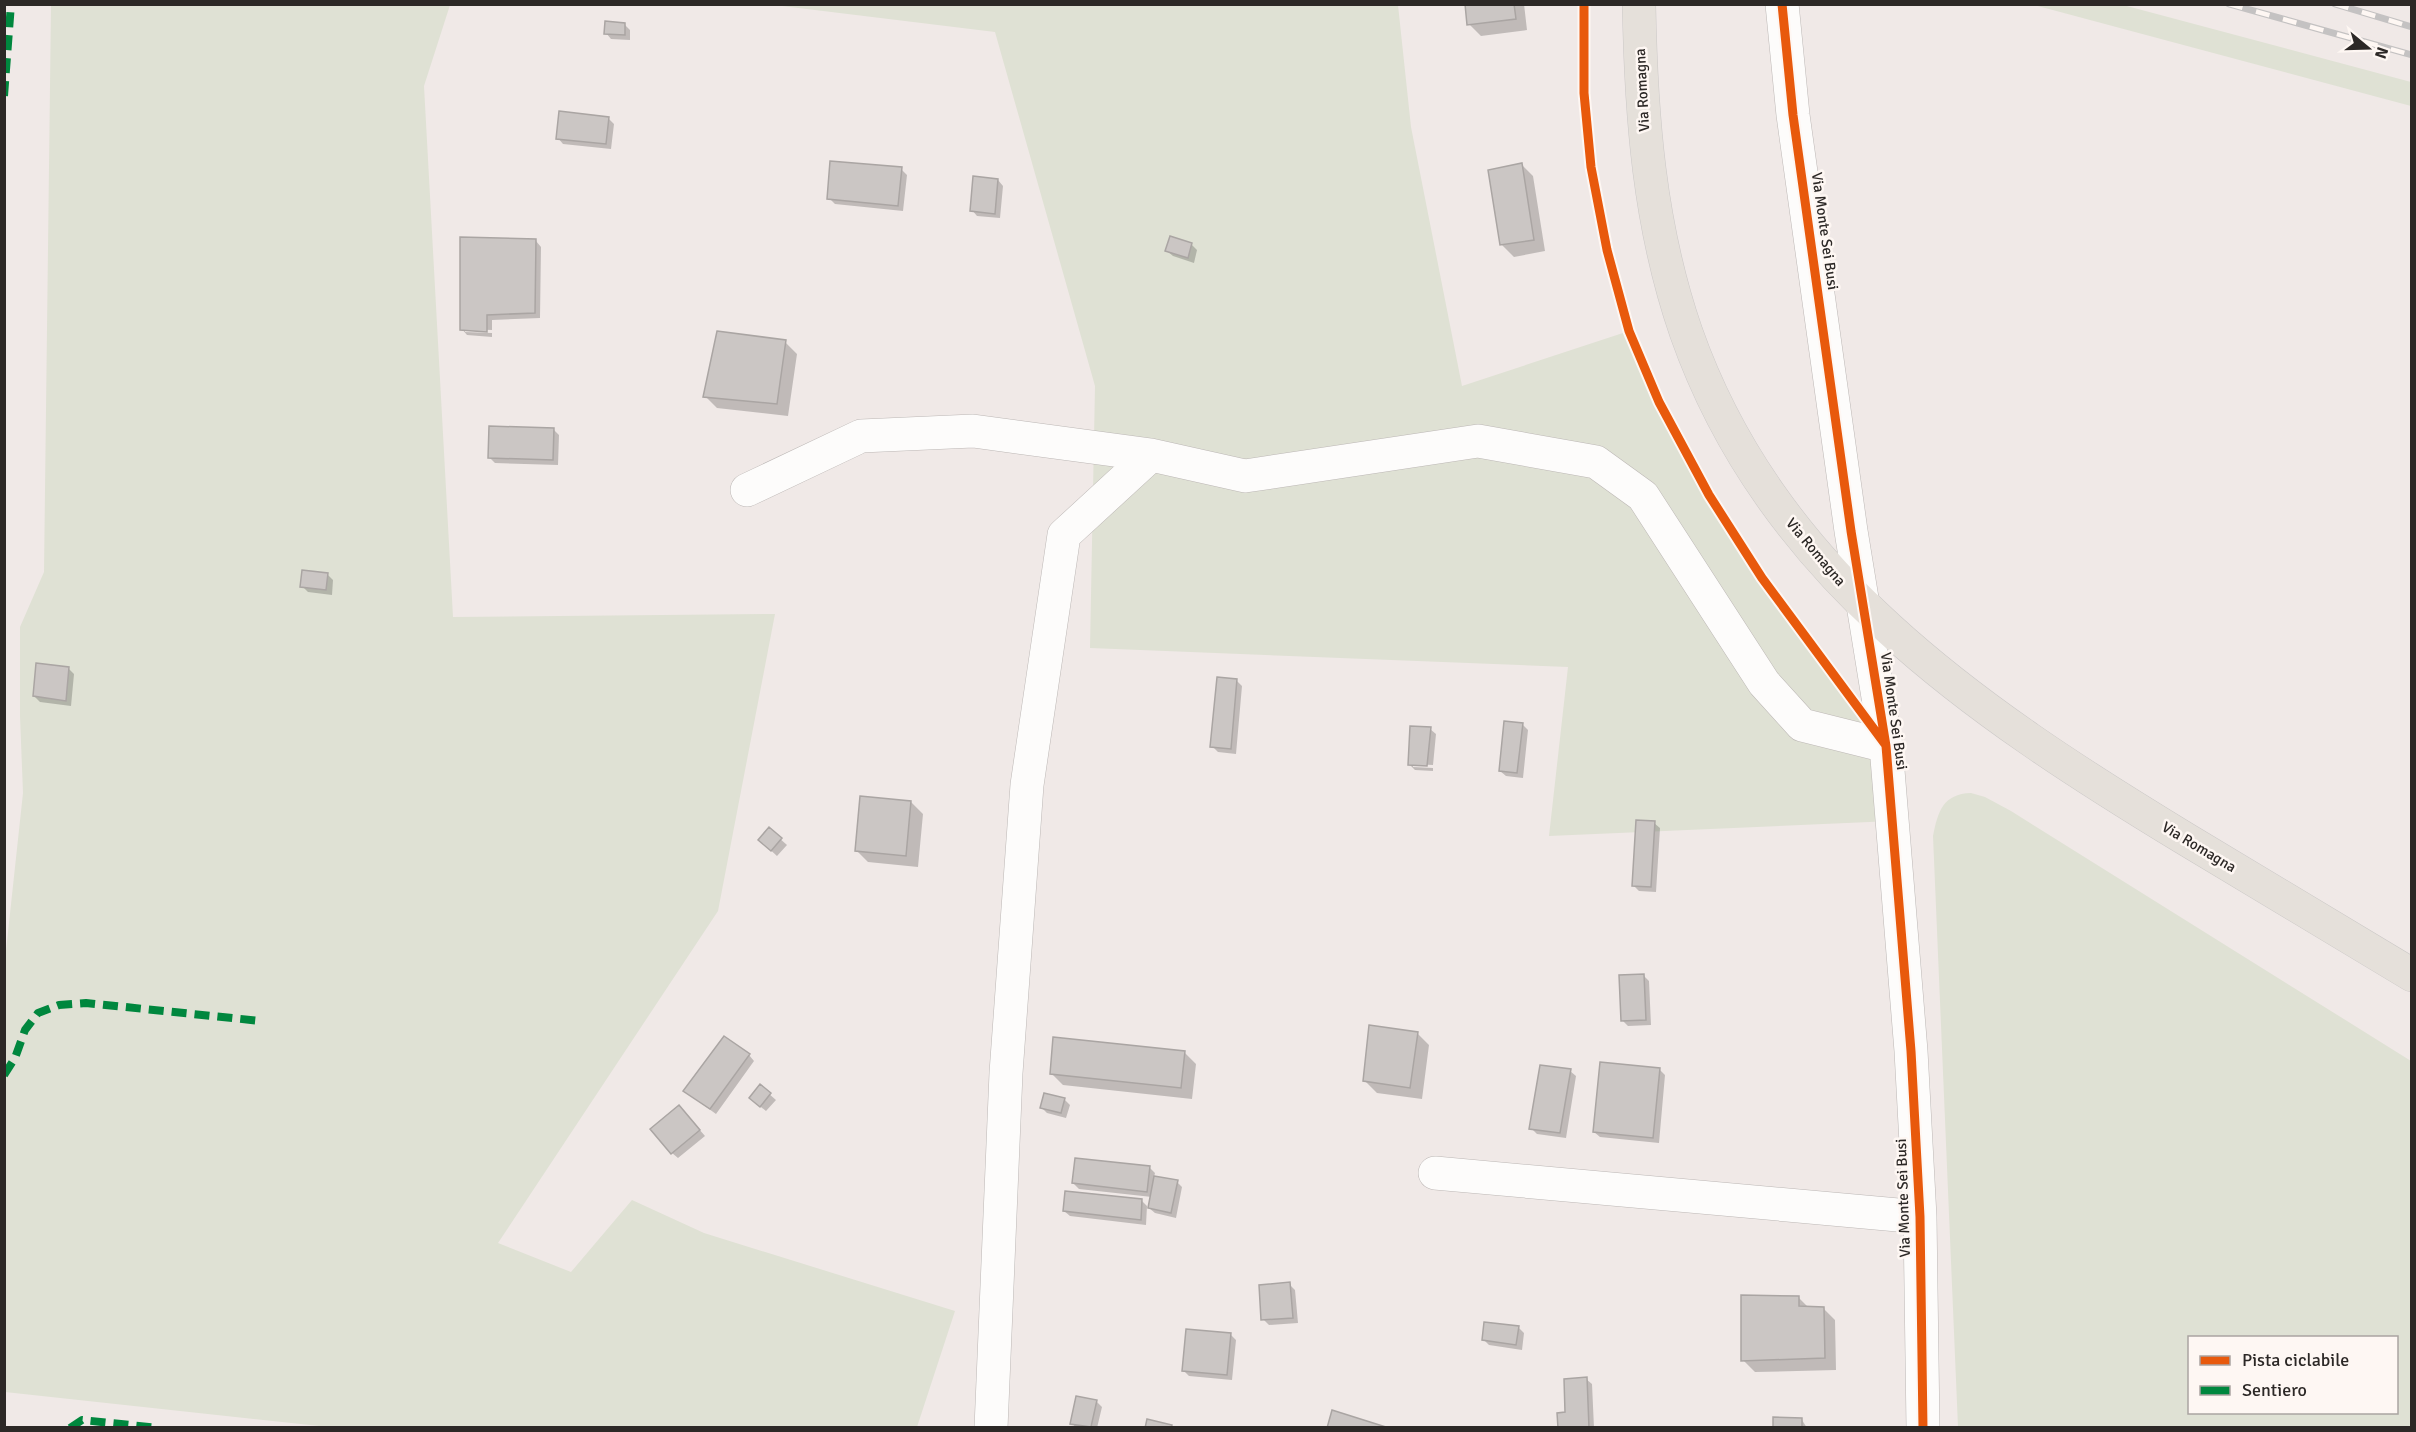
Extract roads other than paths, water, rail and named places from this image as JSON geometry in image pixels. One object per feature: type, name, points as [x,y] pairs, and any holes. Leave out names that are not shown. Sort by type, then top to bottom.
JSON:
[{"type":"main road","name":"Via Romagna","points":[[1638,4],[1642,122],[1653,206],[1686,331],[1719,410],[1768,490],[1797,532],[1864,607],[1929,665],[2002,721],[2103,788],[2412,975]]},
{"type":"street","name":"Via Monte Sei Busi","points":[[1782,4],[1793,115],[1851,531],[1886,746],[1911,1051],[1920,1217],[1923,1428]]},
{"type":"street","points":[[747,490],[861,436],[973,431],[1151,455],[1245,476],[1478,441],[1596,462],[1643,496],[1764,683],[1802,725],[1886,746]]},
{"type":"street","points":[[991,1428],[1006,1073],[1027,785],[1064,535],[1151,455]]},
{"type":"street","points":[[1435,1173],[1920,1217]]},
{"type":"railway","points":[[2229,4],[2412,55]]},
{"type":"railway","points":[[2335,4],[2412,27]]}]
